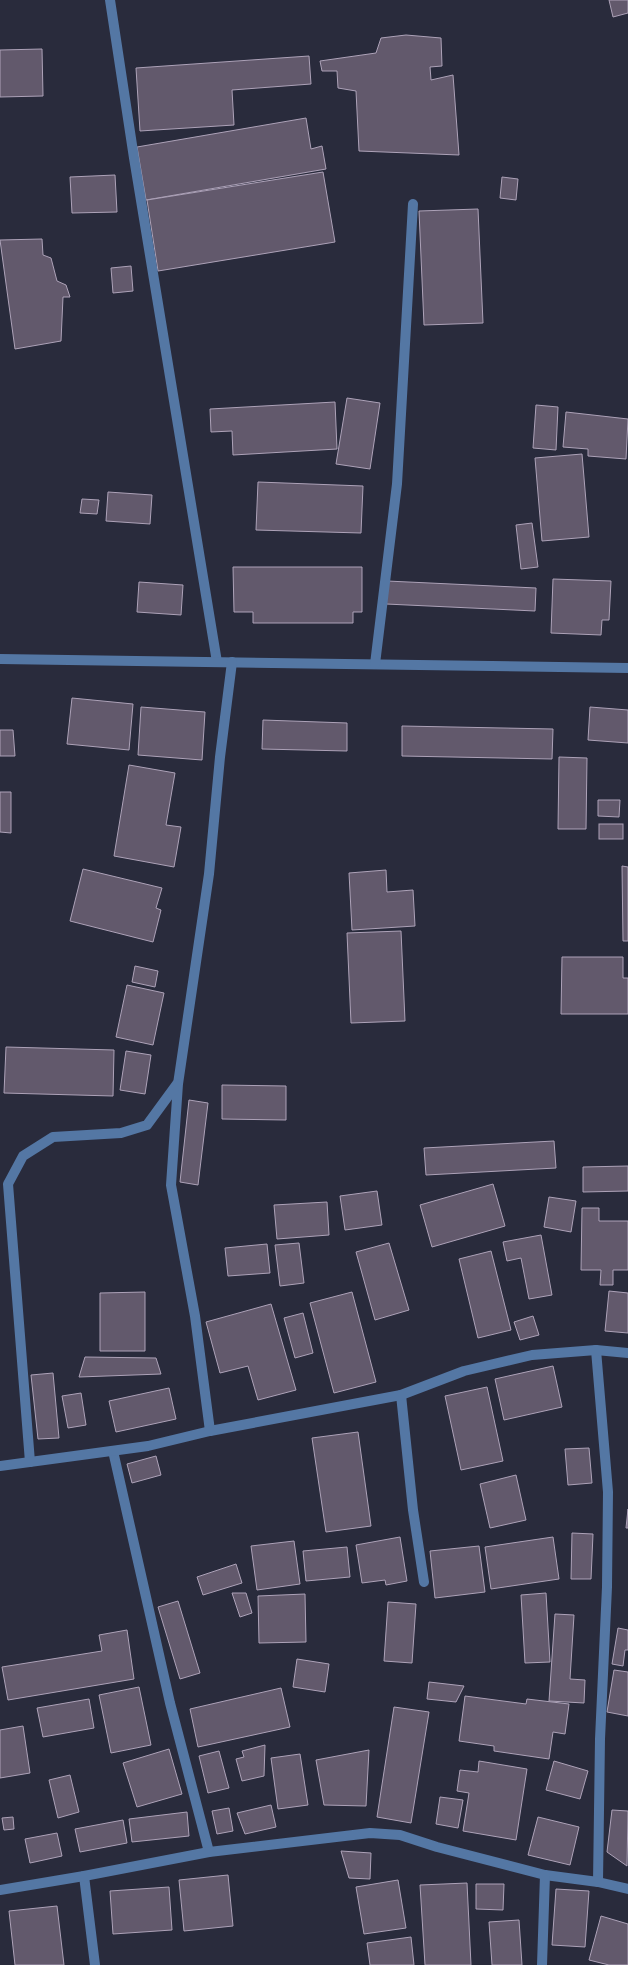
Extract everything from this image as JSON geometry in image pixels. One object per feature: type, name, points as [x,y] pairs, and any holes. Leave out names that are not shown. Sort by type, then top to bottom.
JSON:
[{"type":"street","points":[[110,0],[173,404],[217,662]]},
{"type":"street","points":[[375,664],[397,484],[414,204]]},
{"type":"street","points":[[0,659],[628,668]]},
{"type":"street","points":[[210,1431],[195,1316],[172,1185],[178,1084],[210,874],[220,758],[232,662]]},
{"type":"street","points":[[30,1462],[8,1184],[23,1156],[53,1137],[121,1133],[147,1125],[178,1084]]},
{"type":"street","points":[[0,1466],[148,1446],[210,1431],[401,1395],[464,1371],[532,1355],[596,1350],[628,1353]]},
{"type":"street","points":[[596,1350],[608,1492],[607,1587],[600,1738],[598,1882]]},
{"type":"street","points":[[401,1395],[413,1510],[424,1582]]},
{"type":"street","points":[[113,1451],[170,1703],[209,1852]]},
{"type":"street","points":[[0,1890],[209,1852],[370,1833],[400,1835],[437,1847],[545,1875],[628,1888]]},
{"type":"street","points":[[542,1965],[545,1875]]},
{"type":"street","points":[[84,1876],[95,1965]]},
{"type":"building","points":[[609,0],[628,0],[628,13],[613,17]]},
{"type":"building","points":[[406,35],[441,38],[442,66],[430,67],[431,80],[453,75],[459,155],[359,151],[356,91],[338,88],[337,71],[322,71],[320,61],[376,53],[381,38]]},
{"type":"building","points":[[42,49],[43,96],[0,97],[0,50]]},
{"type":"building","points":[[309,56],[311,84],[232,90],[234,125],[140,131],[136,68]]},
{"type":"building","points":[[306,118],[311,149],[322,146],[326,169],[146,200],[137,147]]},
{"type":"building","points":[[323,172],[335,242],[158,271],[147,200]]},
{"type":"building","points":[[115,175],[117,212],[72,213],[70,177]]},
{"type":"building","points":[[502,177],[518,179],[516,200],[500,198]]},
{"type":"building","points":[[478,209],[483,323],[424,325],[419,211]]},
{"type":"building","points":[[42,239],[43,255],[51,258],[57,281],[66,285],[70,297],[63,297],[61,341],[15,349],[0,240]]},
{"type":"building","points":[[131,266],[133,291],[113,293],[111,268]]},
{"type":"building","points":[[347,398],[380,403],[370,469],[336,464]]},
{"type":"building","points":[[335,402],[337,449],[233,455],[232,431],[211,432],[210,409]]},
{"type":"building","points":[[536,405],[558,407],[556,450],[533,448]]},
{"type":"building","points":[[566,412],[628,419],[626,459],[588,456],[588,449],[563,447]]},
{"type":"building","points":[[582,454],[589,537],[542,541],[535,458]]},
{"type":"building","points":[[258,482],[363,486],[361,533],[256,530]]},
{"type":"building","points":[[108,492],[152,495],[150,524],[106,521]]},
{"type":"building","points":[[82,499],[99,500],[97,514],[80,513]]},
{"type":"building","points":[[532,523],[538,567],[521,569],[516,525]]},
{"type":"building","points":[[233,567],[362,567],[362,612],[353,612],[353,623],[253,623],[253,612],[234,612]]},
{"type":"building","points":[[553,579],[611,581],[609,620],[602,620],[601,635],[551,633]]},
{"type":"building","points":[[387,581],[536,588],[535,611],[386,604]]},
{"type":"building","points":[[139,582],[183,585],[181,615],[137,612]]},
{"type":"building","points":[[72,698],[133,704],[129,750],[67,744]]},
{"type":"building","points":[[141,707],[205,712],[202,760],[138,755]]},
{"type":"building","points":[[590,707],[628,710],[628,743],[588,740]]},
{"type":"building","points":[[263,720],[347,723],[347,751],[262,749]]},
{"type":"building","points":[[402,726],[553,729],[552,759],[402,756]]},
{"type":"building","points":[[0,730],[13,730],[15,756],[0,756]]},
{"type":"building","points":[[559,757],[587,758],[586,829],[558,829]]},
{"type":"building","points":[[129,765],[175,773],[166,825],[181,827],[174,867],[114,856]]},
{"type":"building","points":[[0,792],[11,792],[11,833],[0,832]]},
{"type":"building","points":[[598,800],[620,800],[619,817],[598,816]]},
{"type":"building","points":[[599,824],[623,824],[623,839],[599,839]]},
{"type":"building","points":[[622,866],[628,867],[628,941],[623,941]]},
{"type":"building","points":[[83,869],[162,888],[156,908],[161,910],[153,942],[70,921]]},
{"type":"building","points":[[386,870],[387,892],[413,890],[415,926],[352,930],[349,873]]},
{"type":"building","points":[[401,931],[405,1021],[351,1023],[347,933]]},
{"type":"building","points":[[562,957],[623,957],[623,978],[628,978],[628,1014],[561,1014]]},
{"type":"building","points":[[135,966],[158,971],[155,987],[132,982]]},
{"type":"building","points":[[127,985],[164,993],[153,1045],[116,1037]]},
{"type":"building","points":[[6,1047],[114,1050],[113,1096],[4,1093]]},
{"type":"building","points":[[126,1051],[151,1055],[145,1094],[120,1090]]},
{"type":"building","points":[[222,1085],[286,1086],[286,1120],[222,1119]]},
{"type":"building","points":[[189,1100],[208,1103],[198,1185],[180,1182]]},
{"type":"building","points":[[554,1141],[556,1168],[426,1175],[424,1148]]},
{"type":"building","points":[[628,1166],[628,1191],[583,1192],[583,1167]]},
{"type":"building","points":[[493,1184],[505,1226],[432,1247],[420,1205]]},
{"type":"building","points":[[377,1191],[382,1225],[345,1230],[340,1196]]},
{"type":"building","points":[[549,1197],[576,1201],[571,1232],[544,1227]]},
{"type":"building","points":[[327,1202],[329,1235],[277,1239],[274,1205]]},
{"type":"building","points":[[582,1208],[599,1208],[599,1221],[628,1221],[628,1270],[613,1270],[613,1285],[600,1285],[601,1270],[581,1270]]},
{"type":"building","points":[[541,1235],[552,1295],[529,1299],[521,1258],[507,1261],[503,1242]]},
{"type":"building","points":[[299,1243],[304,1283],[280,1286],[275,1245]]},
{"type":"building","points":[[389,1243],[409,1310],[375,1320],[356,1252]]},
{"type":"building","points":[[267,1244],[270,1273],[228,1276],[225,1248]]},
{"type":"building","points":[[491,1251],[511,1330],[478,1338],[459,1259]]},
{"type":"building","points":[[609,1291],[628,1293],[628,1333],[605,1331]]},
{"type":"building","points":[[145,1292],[145,1351],[100,1351],[100,1293]]},
{"type":"building","points":[[352,1292],[376,1382],[334,1393],[310,1303]]},
{"type":"building","points":[[271,1304],[296,1390],[258,1400],[248,1366],[220,1373],[206,1322]]},
{"type":"building","points":[[303,1313],[313,1353],[295,1358],[284,1318]]},
{"type":"building","points":[[533,1316],[539,1335],[520,1340],[514,1322]]},
{"type":"building","points":[[85,1357],[156,1358],[161,1374],[79,1377]]},
{"type":"building","points":[[553,1366],[562,1407],[504,1420],[495,1379]]},
{"type":"building","points":[[53,1373],[59,1438],[38,1439],[31,1375]]},
{"type":"building","points":[[487,1387],[503,1461],[461,1470],[445,1396]]},
{"type":"building","points":[[169,1388],[176,1419],[116,1432],[109,1401]]},
{"type":"building","points":[[81,1393],[86,1425],[68,1428],[62,1396]]},
{"type":"building","points":[[358,1432],[371,1526],[326,1532],[312,1438]]},
{"type":"building","points":[[589,1448],[592,1483],[568,1485],[565,1449]]},
{"type":"building","points":[[156,1456],[161,1475],[132,1483],[127,1464]]},
{"type":"building","points":[[516,1475],[526,1520],[490,1528],[480,1484]]},
{"type":"building","points":[[628,1509],[628,1528],[626,1528]]},
{"type":"building","points":[[572,1533],[593,1534],[591,1579],[571,1579]]},
{"type":"building","points":[[400,1537],[407,1581],[386,1585],[385,1580],[362,1583],[356,1545]]},
{"type":"building","points":[[553,1537],[559,1579],[491,1589],[485,1547]]},
{"type":"building","points":[[294,1541],[300,1584],[257,1590],[251,1546]]},
{"type":"building","points":[[479,1546],[485,1592],[435,1598],[430,1551]]},
{"type":"building","points":[[347,1547],[350,1577],[306,1581],[303,1551]]},
{"type":"building","points":[[236,1564],[242,1583],[203,1595],[197,1577]]},
{"type":"building","points":[[232,1593],[246,1593],[252,1613],[240,1617]]},
{"type":"building","points":[[546,1593],[550,1662],[525,1663],[521,1595]]},
{"type":"building","points":[[305,1594],[306,1642],[259,1643],[258,1596]]},
{"type":"building","points":[[178,1601],[200,1673],[180,1679],[158,1607]]},
{"type":"building","points":[[388,1602],[416,1604],[412,1663],[384,1661]]},
{"type":"building","points":[[555,1614],[574,1615],[570,1679],[585,1680],[584,1703],[549,1701]]},
{"type":"building","points":[[618,1628],[628,1630],[628,1650],[625,1650],[623,1666],[612,1664]]},
{"type":"building","points":[[127,1630],[134,1679],[8,1700],[2,1667],[102,1651],[99,1635]]},
{"type":"building","points":[[297,1659],[329,1664],[325,1692],[293,1687]]},
{"type":"building","points":[[614,1670],[628,1672],[628,1716],[607,1712]]},
{"type":"building","points":[[429,1682],[464,1686],[456,1702],[427,1699]]},
{"type":"building","points":[[139,1687],[151,1745],[111,1753],[99,1695]]},
{"type":"building","points":[[281,1688],[290,1727],[198,1747],[190,1709]]},
{"type":"building","points":[[465,1696],[526,1704],[527,1699],[569,1704],[565,1734],[553,1732],[549,1759],[494,1751],[494,1746],[459,1741]]},
{"type":"building","points":[[89,1699],[94,1728],[43,1737],[37,1708]]},
{"type":"building","points":[[394,1707],[429,1712],[411,1823],[377,1817]]},
{"type":"building","points":[[23,1726],[30,1773],[0,1778],[0,1730]]},
{"type":"building","points":[[265,1745],[264,1776],[242,1781],[236,1759],[244,1757],[242,1751]]},
{"type":"building","points":[[169,1749],[182,1794],[137,1807],[123,1763]]},
{"type":"building","points":[[369,1750],[366,1806],[324,1805],[316,1760]]},
{"type":"building","points":[[219,1751],[229,1788],[208,1793],[199,1756]]},
{"type":"building","points":[[300,1754],[308,1805],[278,1809],[271,1758]]},
{"type":"building","points":[[479,1761],[527,1769],[516,1840],[463,1831],[469,1793],[457,1791],[460,1770],[478,1772]]},
{"type":"building","points":[[554,1761],[588,1771],[580,1799],[546,1790]]},
{"type":"building","points":[[70,1775],[79,1812],[58,1818],[49,1780]]},
{"type":"building","points":[[440,1797],[463,1800],[458,1828],[436,1824]]},
{"type":"building","points":[[271,1805],[276,1827],[245,1834],[237,1813]]},
{"type":"building","points":[[229,1808],[233,1831],[217,1834],[212,1811]]},
{"type":"building","points":[[612,1810],[628,1811],[627,1866],[607,1852]]},
{"type":"building","points":[[187,1812],[189,1836],[132,1842],[129,1819]]},
{"type":"building","points":[[13,1817],[14,1829],[4,1830],[2,1818]]},
{"type":"building","points":[[538,1817],[579,1827],[570,1865],[528,1855]]},
{"type":"building","points":[[123,1820],[127,1843],[80,1852],[75,1829]]},
{"type":"building","points":[[57,1833],[62,1856],[30,1863],[25,1839]]},
{"type":"building","points":[[341,1851],[371,1853],[370,1879],[349,1878]]},
{"type":"building","points":[[228,1875],[233,1926],[184,1931],[179,1880]]},
{"type":"building","points":[[398,1880],[406,1928],[364,1934],[356,1887]]},
{"type":"building","points":[[467,1883],[471,1965],[425,1965],[420,1885]]},
{"type":"building","points":[[476,1884],[504,1884],[503,1910],[476,1909]]},
{"type":"building","points":[[169,1887],[172,1930],[113,1934],[110,1891]]},
{"type":"building","points":[[556,1889],[589,1891],[585,1947],[552,1945]]},
{"type":"building","points":[[57,1906],[64,1965],[15,1965],[9,1911]]},
{"type":"building","points":[[601,1916],[628,1924],[628,1965],[609,1965],[589,1960]]},
{"type":"building","points":[[519,1920],[522,1965],[492,1965],[489,1922]]},
{"type":"building","points":[[411,1937],[414,1965],[370,1965],[367,1943]]}]
